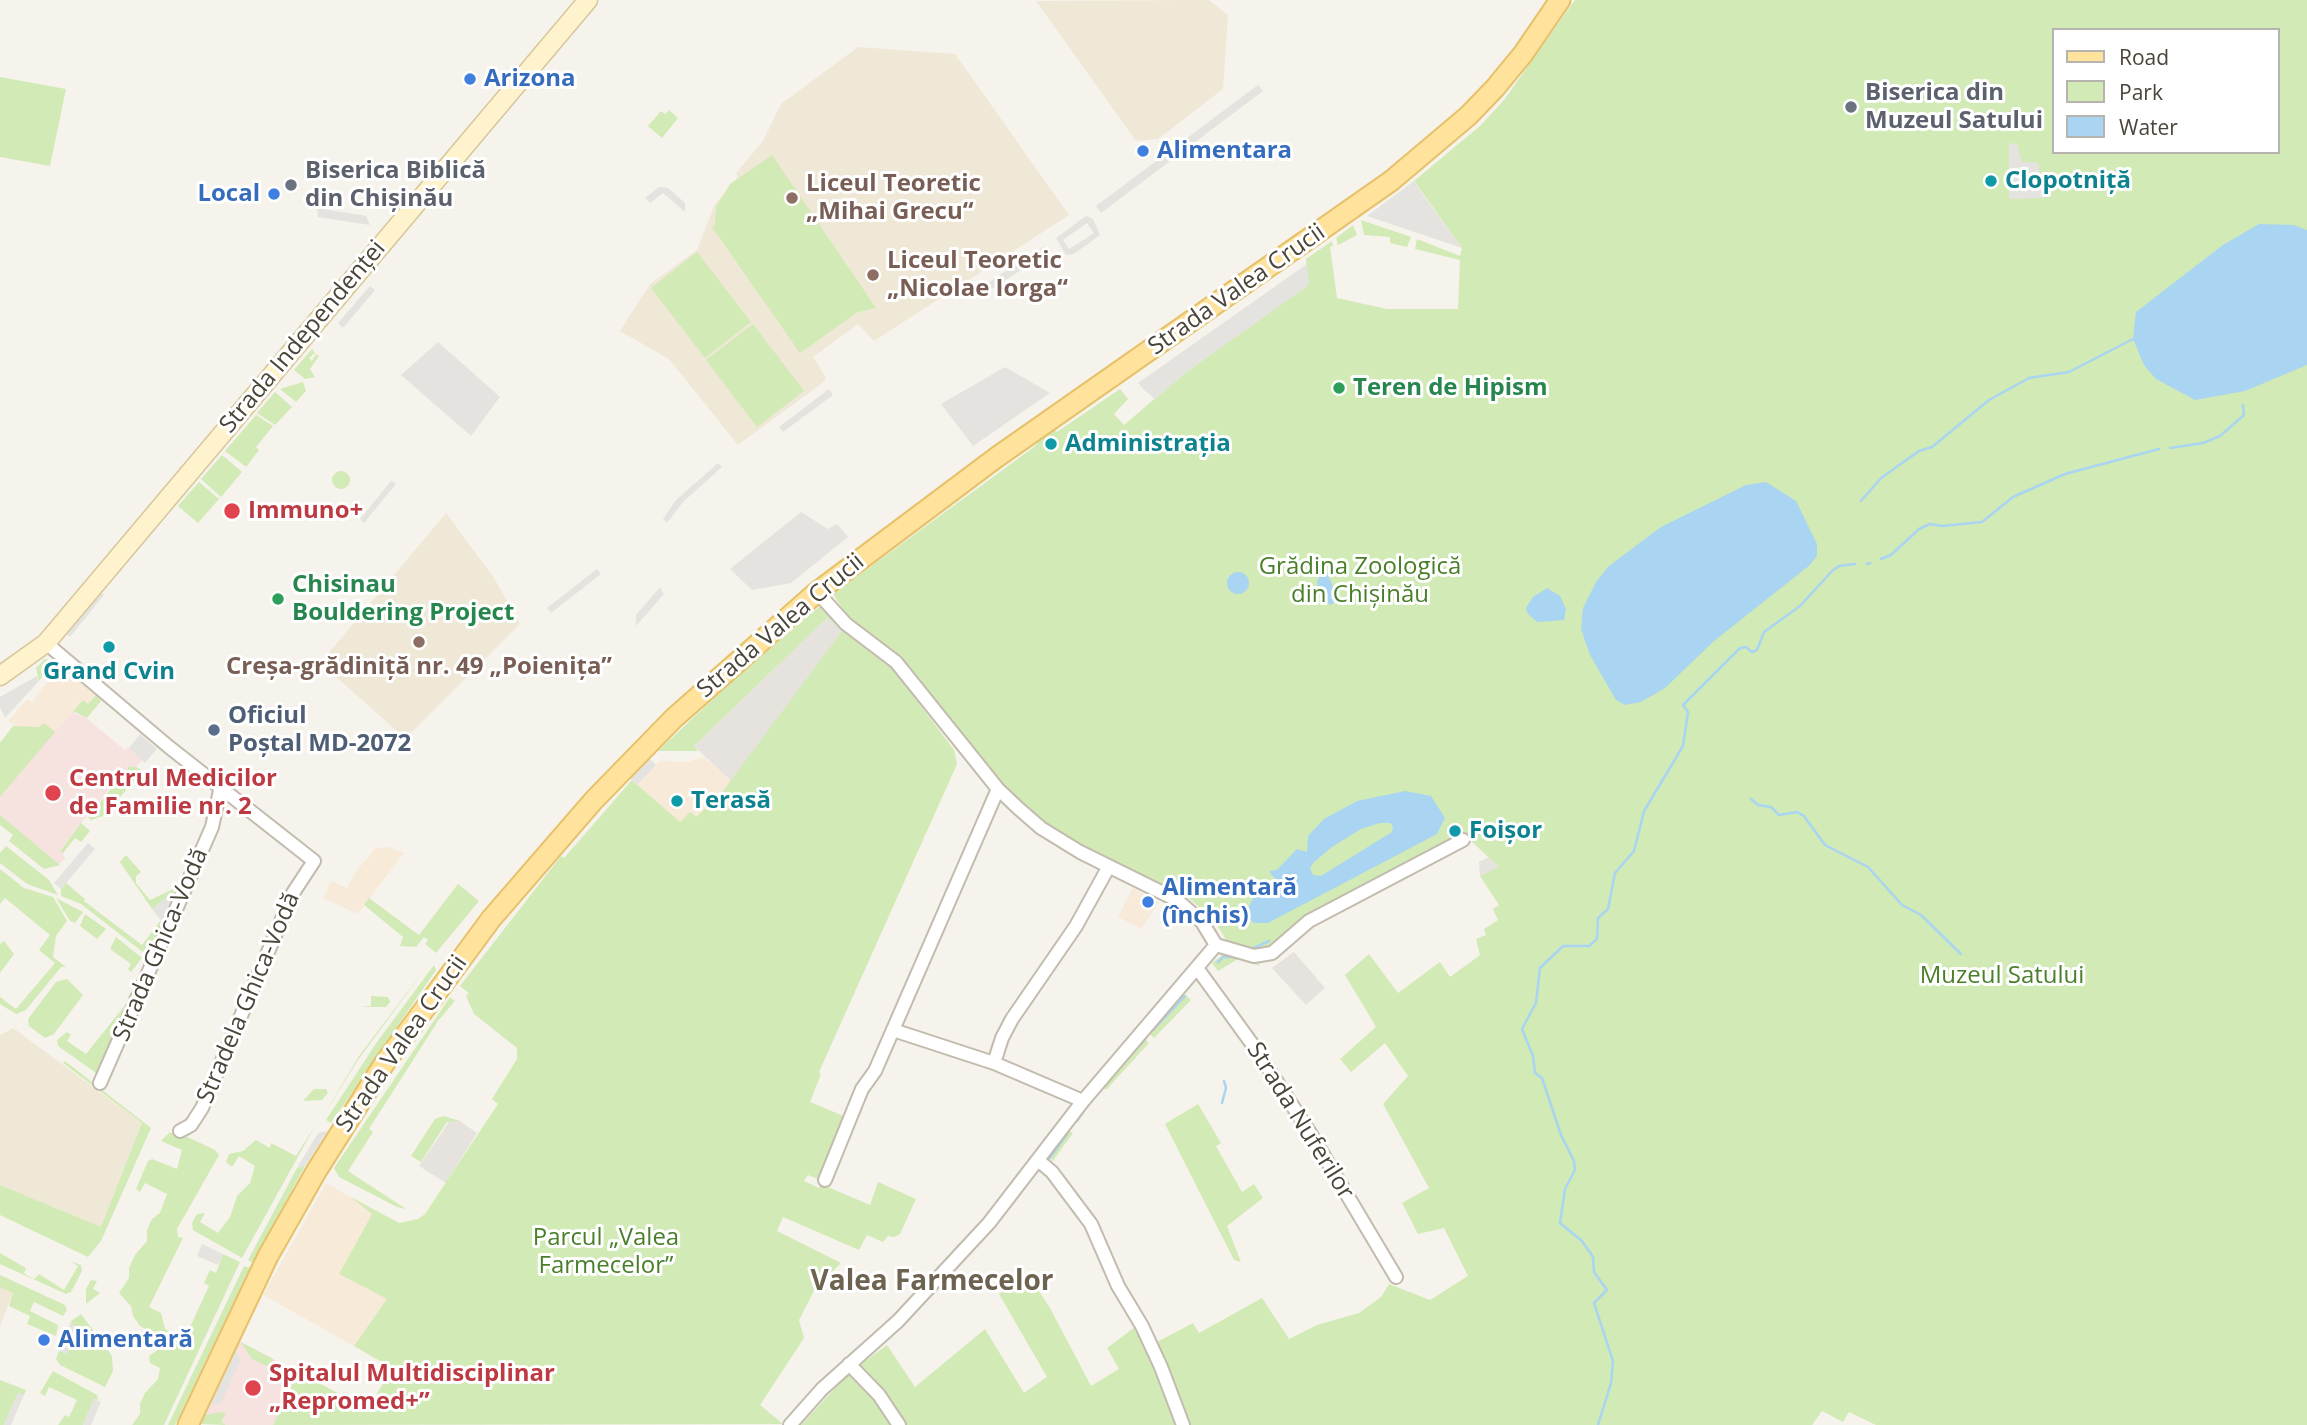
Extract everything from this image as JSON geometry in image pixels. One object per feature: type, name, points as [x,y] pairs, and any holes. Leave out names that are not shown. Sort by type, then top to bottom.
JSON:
[{"type":"main road","name":"Strada Independenței","points":[[0,676],[46,643],[588,0]]},
{"type":"main road","name":"Strada Valea Crucii","points":[[188,1425],[268,1256],[317,1170],[384,1064],[435,992],[530,872],[594,800],[683,710],[817,592],[1009,449],[1391,181],[1468,116],[1495,88],[1523,54],[1560,0]]},
{"type":"street","points":[[817,592],[846,624],[896,662],[998,789],[1041,828],[1108,868],[1177,900],[1202,922],[1216,945],[1254,956],[1272,953],[1309,921],[1463,840]]},
{"type":"street","points":[[46,643],[169,747],[221,786]]},
{"type":"street","name":"Strada Ghica-Vodă","points":[[100,1083],[212,827],[221,786]]},
{"type":"street","name":"Stradela Ghica-Vodă","points":[[180,1131],[191,1125],[202,1108],[293,893],[314,860],[221,786]]},
{"type":"street","points":[[825,1180],[862,1089],[875,1071],[998,789]]},
{"type":"street","points":[[995,1063],[1002,1038],[1012,1019],[1076,926],[1108,868]]},
{"type":"street","points":[[790,1425],[943,1274],[1039,1161],[1083,1101],[1216,945]]},
{"type":"street","name":"Strada Nuferilor","points":[[1197,968],[1255,1048],[1312,1136],[1396,1277]]},
{"type":"street","points":[[893,1030],[995,1063],[1083,1101]]},
{"type":"street","points":[[1039,1161],[1052,1172],[1091,1224],[1118,1286],[1142,1326],[1161,1367],[1182,1425]]},
{"type":"street","points":[[849,1364],[879,1395],[899,1425]]},
{"type":"shaded area","points":[[1209,0],[1228,15],[1223,89],[1158,139],[1136,141],[1036,1]]},
{"type":"shaded area","points":[[858,47],[955,54],[1069,215],[874,341],[858,324],[813,357],[825,376],[825,381],[738,445],[669,359],[620,331],[650,284],[697,250],[715,204],[763,141],[781,104]]},
{"type":"shaded area","points":[[1258,85],[1263,91],[1101,213],[1096,206]]},
{"type":"shaded area","points":[[2009,143],[2017,144],[2022,162],[2038,162],[2044,198],[2009,199]]},
{"type":"shaded area","points":[[1414,181],[1423,195],[1462,248],[1367,216]]},
{"type":"shaded area","points":[[659,187],[668,188],[685,203],[685,212],[663,193],[650,203],[645,198]]},
{"type":"shaded area","points":[[317,208],[366,216],[370,225],[318,217]]},
{"type":"shaded area","points":[[1086,216],[1093,219],[1100,235],[1074,254],[1066,255],[1056,238]],"holes":[[[1087,223],[1094,233],[1069,249],[1063,240]]]},
{"type":"shaded area","points":[[1044,246],[1052,250],[984,294],[980,288]]},
{"type":"shaded area","points":[[1307,264],[1309,285],[1185,373],[1155,399],[1138,383]]},
{"type":"shaded area","points":[[370,286],[375,290],[343,328],[338,323]]},
{"type":"shaded area","points":[[438,342],[500,397],[471,436],[401,375]]},
{"type":"shaded area","points":[[1005,367],[1050,393],[973,446],[941,404]]},
{"type":"shaded area","points":[[829,389],[833,395],[783,432],[779,427]]},
{"type":"shaded area","points":[[718,463],[722,467],[683,502],[667,523],[663,519],[676,500]]},
{"type":"shaded area","points":[[391,481],[396,484],[364,523],[360,519]]},
{"type":"shaded area","points":[[801,512],[828,529],[837,524],[848,537],[791,583],[752,590],[730,569]]},
{"type":"shaded area","name":"Creșa-grădiniță nr. 49 „Poienița”","points":[[446,513],[494,578],[520,624],[409,735],[400,734],[325,667],[322,661]]},
{"type":"shaded area","points":[[597,569],[601,574],[551,613],[547,608]]},
{"type":"shaded area","points":[[660,587],[664,594],[636,626],[636,615]]},
{"type":"shaded area","points":[[100,591],[104,595],[70,637],[66,633]]},
{"type":"shaded area","points":[[827,618],[843,630],[732,782],[694,746]]},
{"type":"shaded area","points":[[59,666],[96,695],[88,704],[82,700],[55,732],[39,727],[19,728],[8,721],[27,699],[32,702]]},
{"type":"shaded area","points":[[37,676],[39,681],[5,718],[0,707],[0,697]]},
{"type":"shaded area","name":"Centrul Medicilor de Familie nr. 2","points":[[73,711],[78,716],[80,713],[125,750],[128,747],[142,760],[136,767],[128,767],[81,823],[61,849],[65,859],[56,867],[0,821],[0,743],[13,726],[39,727],[44,723],[55,732]]},
{"type":"shaded area","points":[[140,734],[157,749],[145,763],[129,748]]},
{"type":"shaded area","points":[[704,757],[732,782],[696,817],[680,822],[637,785],[660,761],[687,762]]},
{"type":"shaded area","points":[[649,758],[656,765],[637,785],[630,778]]},
{"type":"shaded area","points":[[88,843],[95,849],[61,889],[54,883]]},
{"type":"shaded area","points":[[390,847],[404,853],[358,914],[323,898],[331,881],[347,888],[356,871],[376,848]]},
{"type":"shaded area","points":[[1489,857],[1500,868],[1480,876],[1479,862]]},
{"type":"shaded area","points":[[1133,888],[1159,902],[1141,929],[1118,917]]},
{"type":"shaded area","points":[[175,891],[178,896],[163,923],[152,909]]},
{"type":"shaded area","points":[[1294,952],[1325,988],[1306,1005],[1272,968]]},
{"type":"shaded area","points":[[13,1028],[142,1123],[101,1228],[0,1185],[0,1035]]},
{"type":"shaded area","points":[[451,1119],[460,1121],[477,1133],[446,1183],[419,1166]]},
{"type":"shaded area","points":[[328,1131],[305,1166],[297,1168],[318,1133]]},
{"type":"shaded area","points":[[326,1183],[374,1210],[339,1274],[387,1299],[393,1368],[263,1295]]},
{"type":"shaded area","points":[[202,1244],[223,1254],[218,1265],[197,1256]]},
{"type":"shaded area","points":[[0,1287],[13,1293],[0,1326]]},
{"type":"shaded area","points":[[71,1321],[77,1329],[67,1354],[59,1351]]},
{"type":"shaded area","name":"Spitalul Multidisciplinar „Repromed+”","points":[[239,1341],[298,1372],[273,1425],[226,1425],[204,1415]]},
{"type":"shaded area","points":[[235,1350],[241,1360],[221,1403],[209,1405]]},
{"type":"shaded area","points":[[18,1392],[24,1395],[11,1425],[4,1425]]},
{"type":"shaded area","points":[[94,1399],[101,1402],[91,1425],[83,1425]]},
{"type":"green space","points":[[1575,0],[2307,0],[2307,1425],[1876,1425],[1849,1412],[1843,1422],[1822,1411],[1812,1425],[801,1425],[848,1374],[887,1345],[915,1387],[985,1329],[1024,1393],[1047,1377],[999,1294],[1027,1273],[1050,1308],[1091,1386],[1119,1369],[1107,1348],[1143,1321],[1155,1343],[1193,1323],[1199,1333],[1262,1298],[1289,1339],[1317,1325],[1359,1313],[1381,1297],[1389,1284],[1430,1300],[1468,1276],[1444,1228],[1418,1234],[1402,1203],[1429,1188],[1383,1104],[1408,1076],[1385,1043],[1351,1072],[1340,1059],[1376,1027],[1345,975],[1369,954],[1398,993],[1440,962],[1450,977],[1480,955],[1476,939],[1486,935],[1484,929],[1498,920],[1493,909],[1499,905],[1480,876],[1499,867],[1470,840],[1476,836],[1473,831],[1278,945],[1256,953],[1230,946],[1213,919],[1185,895],[1096,858],[1031,812],[1009,792],[893,651],[848,617],[833,594],[1034,447],[1052,428],[1057,432],[1120,389],[1128,399],[1114,414],[1124,425],[1185,373],[1308,285],[1306,259],[1332,241],[1333,246],[1330,247],[1337,298],[1387,309],[1458,309],[1460,260],[1415,249],[1417,239],[1460,256],[1462,248],[1414,181],[1481,125],[1504,100]]},
{"type":"green space","points":[[0,77],[66,89],[50,166],[0,157]]},
{"type":"green space","points":[[669,110],[678,118],[662,138],[648,126],[661,111],[665,114]]},
{"type":"green space","points":[[772,155],[876,308],[858,312],[800,353],[712,227],[715,225],[716,207],[730,184]]},
{"type":"green space","points":[[1361,220],[1411,237],[1407,247],[1390,243],[1390,237],[1364,235]]},
{"type":"green space","points":[[1353,225],[1357,235],[1338,245],[1336,238]]},
{"type":"green space","points":[[697,252],[751,322],[705,358],[651,288]]},
{"type":"green space","points":[[753,324],[804,391],[757,427],[706,360]]},
{"type":"green space","points":[[312,349],[315,353],[309,358],[312,361],[316,354],[319,356],[310,369],[315,377],[305,379],[294,370]]},
{"type":"green space","points":[[303,382],[306,391],[296,402],[280,389]]},
{"type":"green space","points":[[275,392],[292,407],[275,425],[257,413]]},
{"type":"green space","points":[[256,415],[273,426],[256,447],[259,450],[246,467],[225,451]]},
{"type":"green space","points":[[222,455],[242,472],[221,497],[201,479]]},
{"type":"green space","points":[[337,471],[345,471],[350,480],[348,487],[337,489],[332,484],[332,476]]},
{"type":"green space","points":[[199,482],[219,499],[198,523],[178,506]]},
{"type":"green space","points":[[820,606],[843,630],[827,618],[694,746],[698,751],[658,751],[727,686]]},
{"type":"green space","name":"Parcul „Valea Farmecelor”","points":[[843,630],[887,661],[954,750],[957,764],[819,1072],[821,1074],[810,1102],[846,1117],[820,1180],[808,1175],[804,1181],[819,1188],[822,1182],[828,1183],[828,1187],[870,1205],[878,1182],[916,1199],[900,1234],[888,1236],[883,1242],[867,1235],[859,1250],[783,1217],[777,1231],[841,1263],[815,1289],[799,1320],[804,1338],[760,1405],[783,1424],[273,1425],[298,1372],[368,1409],[392,1368],[354,1346],[387,1299],[339,1274],[372,1214],[351,1197],[399,1223],[418,1219],[425,1214],[498,1104],[492,1099],[517,1059],[517,1048],[474,1014],[466,996],[469,993],[460,986],[561,856],[564,858],[632,780],[680,822],[690,812],[696,817],[723,791]]},
{"type":"green space","points":[[45,659],[55,662],[39,681],[36,668]]},
{"type":"green space","points":[[96,695],[101,701],[87,718],[73,711],[83,700],[88,704]]},
{"type":"green space","points":[[44,723],[55,732],[0,797],[0,743],[13,726],[39,727]]},
{"type":"green space","points":[[129,767],[143,771],[103,816],[91,820],[88,817]]},
{"type":"green space","points":[[0,815],[60,865],[44,869],[9,841],[13,835],[0,825]]},
{"type":"green space","points":[[81,823],[90,831],[81,842],[75,838],[62,854],[61,850]]},
{"type":"green space","points":[[6,846],[49,880],[58,895],[27,884],[0,863],[0,853]]},
{"type":"green space","points":[[126,855],[141,872],[136,876],[136,883],[150,900],[173,889],[175,891],[152,909],[120,862]]},
{"type":"green space","points":[[0,869],[24,888],[53,897],[67,921],[56,936],[53,957],[66,967],[61,967],[26,1010],[16,1014],[0,1004],[0,997],[16,1009],[55,963],[39,950],[50,935],[5,898],[0,904]]},
{"type":"green space","points":[[66,883],[85,899],[84,901],[142,945],[161,920],[163,923],[149,953],[144,953],[81,904],[61,896],[61,889]]},
{"type":"green space","points":[[458,884],[479,901],[436,953],[425,944],[428,940],[424,937],[416,947],[400,946],[403,937],[364,905],[369,898],[419,935]]},
{"type":"green space","points":[[56,898],[83,912],[75,923],[70,921]]},
{"type":"green space","points":[[85,914],[106,929],[97,939],[80,926]]},
{"type":"green space","points":[[116,937],[142,958],[131,972],[128,969],[131,964],[110,949]]},
{"type":"green space","points":[[4,941],[14,954],[0,973],[0,944]]},
{"type":"green space","points":[[1225,953],[1256,959],[1260,966],[1238,959],[1218,971],[1212,963]]},
{"type":"green space","points":[[431,961],[358,1060],[322,1118],[359,1056]]},
{"type":"green space","points":[[434,965],[436,970],[331,1123],[326,1120],[377,1042]]},
{"type":"green space","points":[[67,979],[83,995],[54,1034],[45,1038],[29,1026],[28,1019],[56,982]]},
{"type":"green space","points":[[133,990],[137,992],[99,1075],[58,1046],[57,1040],[67,1032],[71,1035],[67,1041],[86,1054],[130,999],[128,997]]},
{"type":"green space","points":[[1184,994],[1191,1000],[1154,1038],[1149,1033]]},
{"type":"green space","points":[[371,996],[388,997],[390,1002],[386,1007],[360,1007],[371,1006]]},
{"type":"green space","points":[[450,997],[455,1001],[438,1021],[369,1129],[373,1132],[348,1171],[406,1209],[397,1207],[339,1177],[334,1168]]},
{"type":"green space","points":[[1144,1038],[1149,1043],[1106,1090],[1101,1086]]},
{"type":"green space","points":[[65,1061],[151,1128],[101,1241],[88,1257],[0,1215],[0,1185],[101,1227],[142,1123],[63,1063]]},
{"type":"green space","points":[[314,1089],[326,1089],[328,1093],[322,1100],[303,1101]]},
{"type":"green space","points":[[1198,1104],[1221,1143],[1216,1146],[1242,1192],[1254,1184],[1263,1198],[1227,1226],[1241,1262],[1234,1260],[1165,1124]]},
{"type":"green space","points":[[444,1116],[460,1121],[447,1122],[421,1162],[411,1156],[435,1119]]},
{"type":"green space","points":[[316,1124],[242,1258],[193,1230],[192,1223],[197,1214],[205,1213],[200,1222],[218,1233],[230,1217],[237,1196],[250,1183],[255,1166],[239,1156],[232,1167],[226,1162],[229,1154],[243,1151],[256,1140],[270,1148],[271,1143],[296,1156]]},
{"type":"green space","points":[[1068,1130],[1073,1133],[1052,1162],[1051,1153]]},
{"type":"green space","points":[[177,1132],[215,1150],[219,1155],[177,1229],[178,1237],[183,1238],[149,1307],[161,1313],[165,1329],[185,1338],[209,1286],[204,1283],[210,1270],[216,1273],[223,1254],[240,1262],[164,1425],[132,1425],[140,1414],[140,1404],[145,1393],[158,1379],[160,1368],[150,1363],[149,1356],[159,1349],[149,1331],[140,1326],[133,1316],[131,1306],[119,1293],[129,1278],[129,1268],[135,1255],[147,1241],[147,1230],[152,1219],[160,1213],[167,1194],[145,1183],[140,1192],[136,1189],[148,1161],[152,1159],[177,1169],[182,1150],[161,1141],[169,1133]]},
{"type":"green space","points":[[305,1166],[253,1263],[248,1260],[297,1168]]},
{"type":"green space","points":[[0,1253],[26,1268],[24,1273],[28,1276],[34,1279],[39,1274],[64,1290],[78,1266],[70,1261],[81,1265],[82,1271],[71,1292],[66,1294],[0,1264]]},
{"type":"green space","points":[[244,1266],[250,1268],[175,1425],[168,1425]]},
{"type":"green space","points":[[0,1275],[65,1305],[67,1310],[63,1316],[34,1302],[30,1311],[58,1325],[56,1336],[27,1324],[30,1316],[9,1306],[13,1293],[0,1287]]},
{"type":"green space","points":[[91,1280],[97,1281],[93,1289],[100,1293],[86,1304],[86,1289]]},
{"type":"green space","points":[[81,1314],[112,1356],[113,1371],[105,1387],[60,1365],[56,1359],[59,1351],[66,1353],[71,1321]]},
{"type":"green space","points":[[241,1342],[273,1359],[269,1367],[252,1359]]},
{"type":"green space","points":[[53,1371],[97,1395],[98,1400],[94,1399],[83,1425],[58,1425],[65,1415],[69,1417],[77,1400],[49,1387],[45,1396],[40,1393]]},
{"type":"green space","points":[[0,1380],[26,1390],[24,1395],[18,1393],[4,1425],[0,1425]]},
{"type":"green space","points":[[226,1413],[221,1422],[226,1425],[200,1424],[204,1415]]},
{"type":"water","points":[[2259,224],[2294,225],[2307,230],[2307,365],[2245,391],[2195,400],[2156,379],[2144,365],[2133,339],[2136,312],[2223,245]]},
{"type":"water","points":[[1766,482],[1796,501],[1817,544],[1817,556],[1810,565],[1714,641],[1665,688],[1641,702],[1625,705],[1616,700],[1590,655],[1581,629],[1583,608],[1596,582],[1609,566],[1661,527],[1746,485]]},
{"type":"water","points":[[1238,572],[1246,575],[1249,583],[1246,591],[1238,594],[1230,591],[1227,583],[1230,575]]},
{"type":"water","points":[[1327,573],[1338,598],[1331,605],[1325,601],[1317,583],[1320,575]]},
{"type":"water","points":[[1547,588],[1560,596],[1566,609],[1564,620],[1537,622],[1527,613],[1526,608],[1533,597]]},
{"type":"water","points":[[1405,791],[1431,796],[1445,818],[1437,834],[1268,923],[1254,923],[1247,917],[1246,912],[1253,898],[1275,886],[1276,880],[1269,871],[1277,870],[1297,849],[1307,852],[1308,836],[1324,819],[1357,801]],"holes":[[[1390,823],[1393,826],[1392,832],[1321,876],[1313,875],[1310,868],[1314,862],[1332,847],[1361,829]]]},
{"type":"waterway","points":[[1861,501],[1881,478],[1919,451],[1932,447],[1989,400],[2029,378],[2069,372],[2133,339]]},
{"type":"waterway","points":[[2170,448],[2203,443],[2220,436],[2244,415],[2243,405]]},
{"type":"waterway","points":[[1881,559],[1891,555],[1919,529],[1930,524],[1942,526],[1982,522],[2013,497],[2065,474],[2159,449]]},
{"type":"waterway","points":[[1598,1425],[1611,1383],[1613,1361],[1594,1303],[1607,1290],[1594,1272],[1593,1257],[1582,1241],[1560,1223],[1565,1189],[1575,1170],[1574,1161],[1561,1135],[1542,1078],[1535,1073],[1533,1056],[1522,1029],[1536,1003],[1540,968],[1563,946],[1589,946],[1597,939],[1598,918],[1608,909],[1615,873],[1634,851],[1644,811],[1683,746],[1688,712],[1683,705],[1740,648],[1746,647],[1752,652],[1757,650],[1764,632],[1800,606],[1832,571],[1839,566],[1855,564]]},
{"type":"waterway","points":[[1751,799],[1758,805],[1771,807],[1779,815],[1797,812],[1804,816],[1825,845],[1868,867],[1902,905],[1921,915],[1961,954]]},
{"type":"waterway","points":[[1250,950],[1269,941]]},
{"type":"waterway","points":[[1218,962],[1223,957],[1236,957]]},
{"type":"waterway","points":[[1153,1030],[1185,996]]},
{"type":"waterway","points":[[1117,1070],[1145,1039]]},
{"type":"waterway","points":[[1222,1103],[1226,1088],[1224,1081]]},
{"type":"waterway","points":[[1077,1121],[1087,1106]]},
{"type":"waterway","points":[[1049,1159],[1067,1134]]},
{"type":"place","name":"Arizona","points":[[470,79]]},
{"type":"place","name":"Biserica din Muzeul Satului","points":[[1851,107]]},
{"type":"place","name":"Alimentara","points":[[1143,151]]},
{"type":"place","name":"Clopotniță","points":[[1991,181]]},
{"type":"place","name":"Biserica Biblică din Chișinău","points":[[291,185]]},
{"type":"place","name":"Local","points":[[274,194]]},
{"type":"place","name":"Liceul Teoretic „Mihai Grecu“","points":[[792,198]]},
{"type":"place","name":"Liceul Teoretic „Nicolae Iorga“","points":[[873,275]]},
{"type":"place","name":"Teren de Hipism","points":[[1339,388]]},
{"type":"place","name":"Administrația","points":[[1051,444]]},
{"type":"place","name":"Immuno+","points":[[232,511]]},
{"type":"place","name":"Chisinau Bouldering Project","points":[[278,599]]},
{"type":"place","name":"Creșa-grădiniță nr. 49 „Poienița”","points":[[419,642]]},
{"type":"place","name":"Grand Cvin","points":[[109,647]]},
{"type":"place","name":"Oficiul Poștal MD-2072","points":[[214,730]]},
{"type":"place","name":"Centrul Medicilor de Familie nr. 2","points":[[53,793]]},
{"type":"place","name":"Terasă","points":[[677,801]]},
{"type":"place","name":"Foișor","points":[[1455,831]]},
{"type":"place","name":"Alimentară (închis)","points":[[1148,902]]},
{"type":"place","name":"Alimentară","points":[[44,1340]]},
{"type":"place","name":"Spitalul Multidisciplinar „Repromed+”","points":[[253,1388]]},
{"type":"district","name":"Valea Farmecelor","points":[[932,1282]]},
{"type":"park label","name":"Grădina Zoologică din Chișinău","points":[[1360,581]]},
{"type":"park label","name":"Muzeul Satului","points":[[2002,976]]}]
